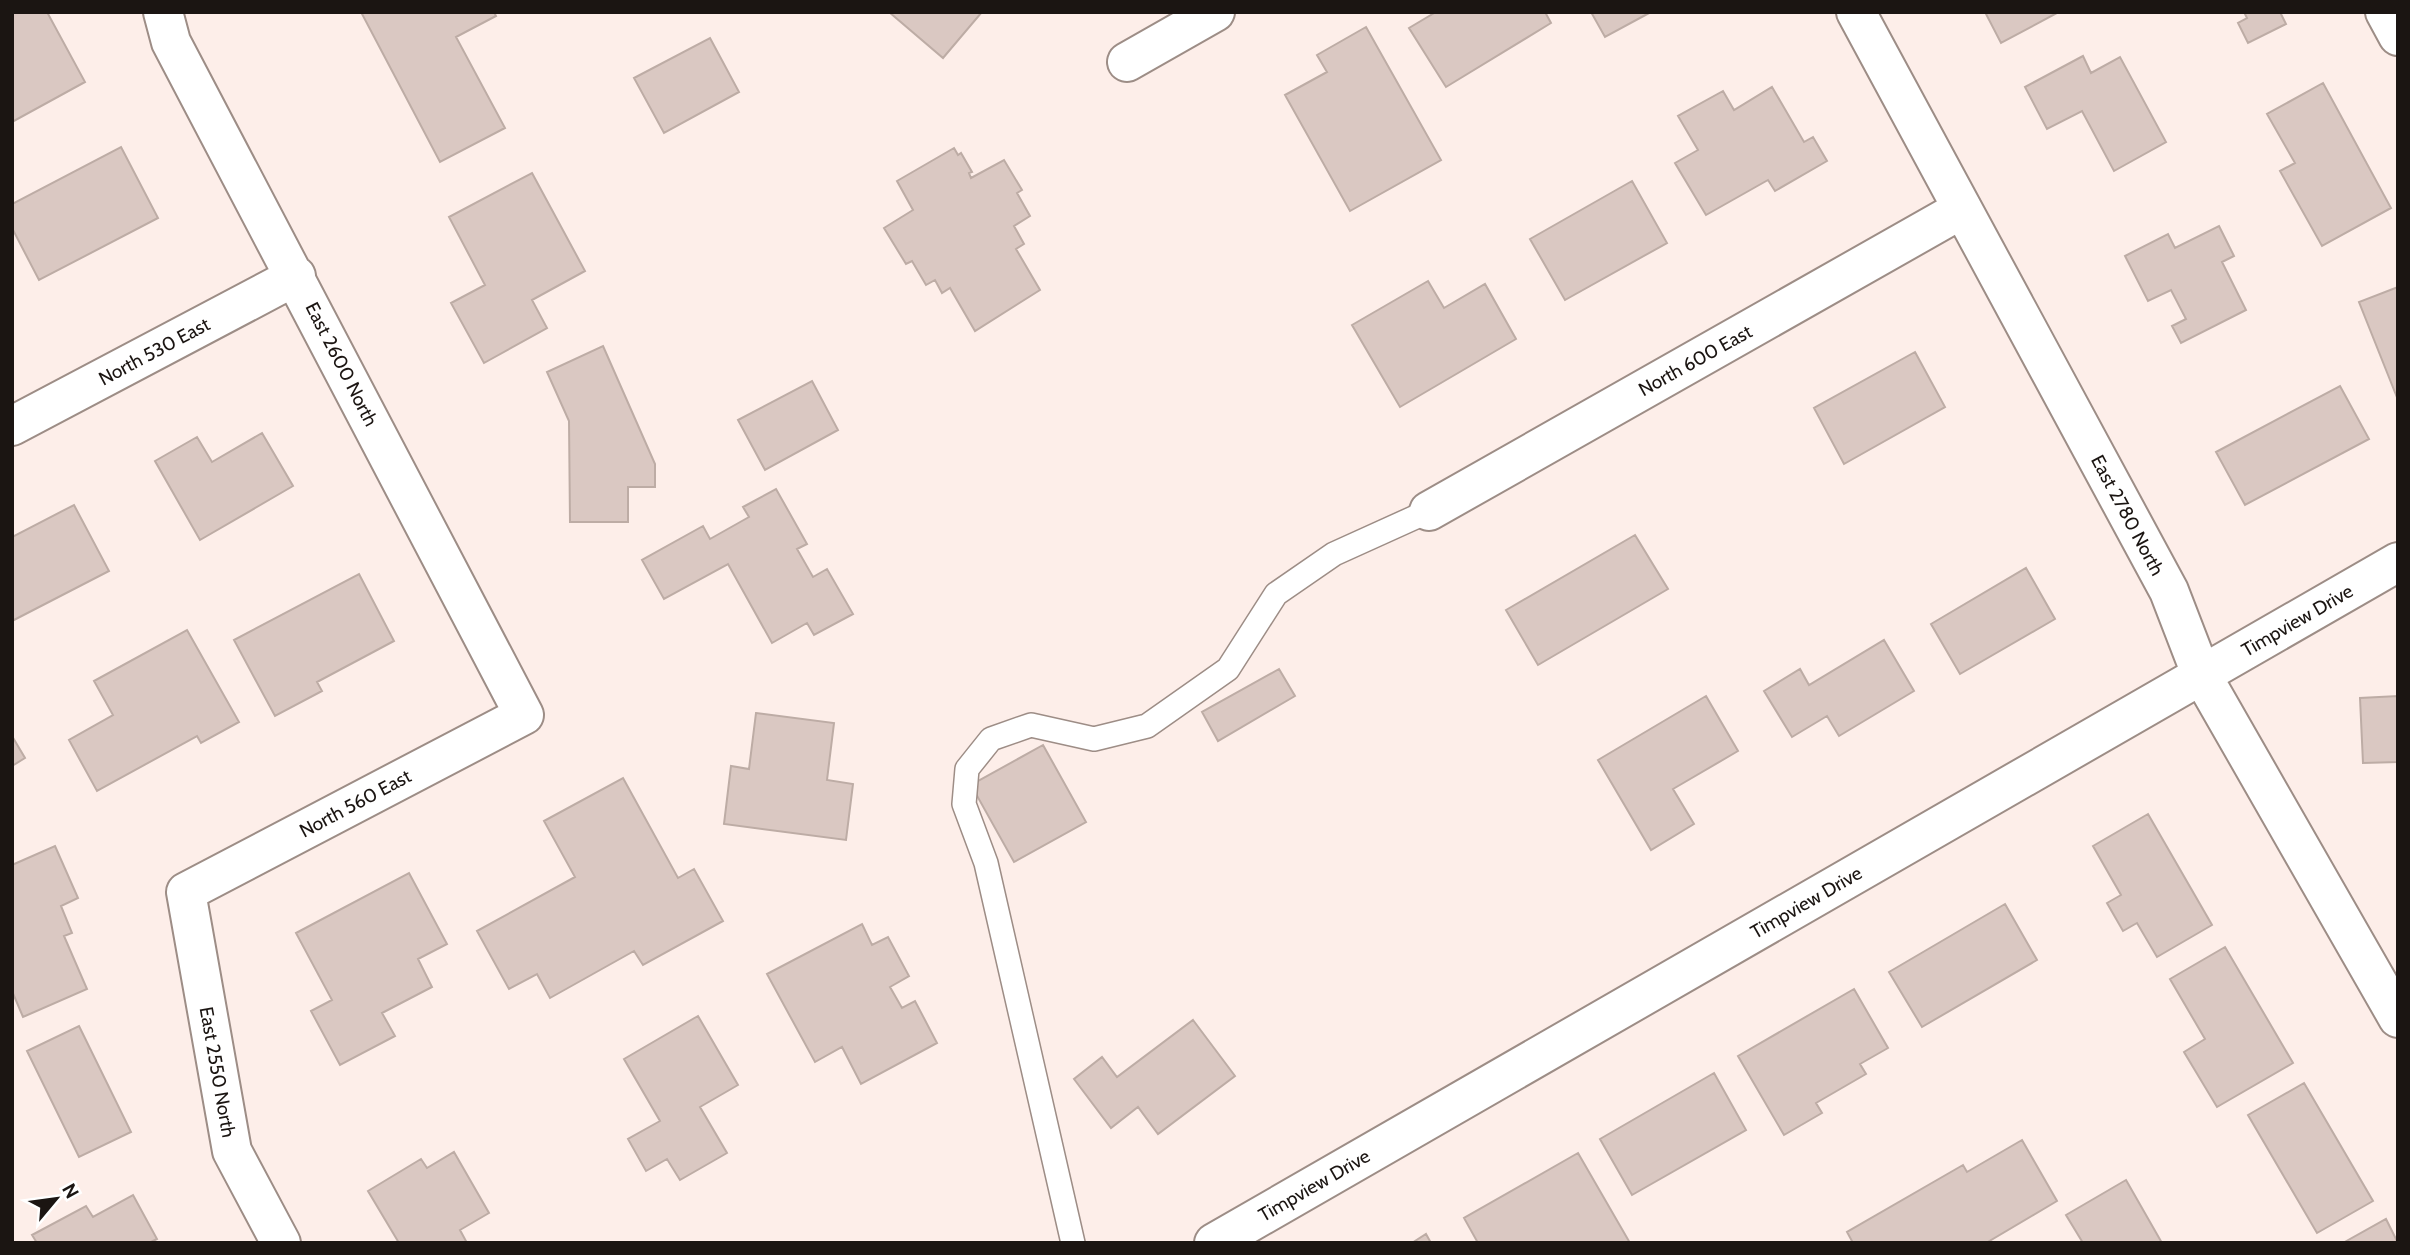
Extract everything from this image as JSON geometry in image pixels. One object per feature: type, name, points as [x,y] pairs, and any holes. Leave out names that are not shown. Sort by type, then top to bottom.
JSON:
[{"type":"street","name":"East 2600 North","points":[[163,12],[172,42],[524,715]]},
{"type":"street","points":[[1127,62],[1214,12]]},
{"type":"street","name":"East 2780 North","points":[[1856,12],[2169,591],[2201,674],[2398,1018]]},
{"type":"street","points":[[2385,12],[2398,36]]},
{"type":"street","name":"North 600 East","points":[[1429,511],[1962,209]]},
{"type":"street","name":"North 530 East","points":[[12,426],[296,276]]},
{"type":"street","name":"Timpview Drive","points":[[1214,1243],[2398,562]]},
{"type":"street","name":"North 560 East","points":[[186,892],[524,715]]},
{"type":"street","name":"East 2550 North","points":[[186,892],[232,1151],[281,1243]]},
{"type":"lane","points":[[1073,1243],[986,863],[964,804],[967,769],[991,740],[1031,725],[1094,739],[1147,726],[1228,668],[1276,594],[1334,554],[1429,511]]},
{"type":"building","points":[[12,12],[47,12],[85,82],[12,122]]},
{"type":"building","points":[[361,12],[494,12],[496,16],[456,37],[505,128],[440,162]]},
{"type":"building","points":[[889,12],[982,12],[943,58]]},
{"type":"building","points":[[1436,12],[1545,12],[1551,23],[1446,87],[1409,28]]},
{"type":"building","points":[[1591,12],[1651,12],[1605,37]]},
{"type":"building","points":[[1985,12],[2056,12],[2057,13],[2001,43]]},
{"type":"building","points":[[2244,12],[2280,12],[2286,24],[2248,43],[2238,23],[2247,18]]},
{"type":"building","points":[[1366,27],[1441,160],[1350,211],[1285,95],[1327,72],[1317,55]]},
{"type":"building","points":[[710,38],[739,92],[664,133],[634,78]]},
{"type":"building","points":[[2083,56],[2091,73],[2120,57],[2166,142],[2114,171],[2082,111],[2047,129],[2025,87]]},
{"type":"building","points":[[2323,83],[2391,208],[2322,246],[2280,171],[2295,163],[2267,114]]},
{"type":"building","points":[[1772,87],[1804,142],[1813,137],[1827,161],[1775,191],[1768,180],[1706,215],[1675,163],[1698,150],[1678,116],[1723,91],[1734,110]]},
{"type":"building","points":[[121,147],[158,218],[39,280],[12,228],[12,204]]},
{"type":"building","points":[[954,148],[958,155],[961,153],[972,172],[969,173],[971,178],[1004,160],[1022,190],[1017,193],[1030,216],[1014,226],[1024,244],[1016,249],[1040,290],[975,331],[950,288],[942,293],[935,280],[926,285],[912,261],[906,264],[884,228],[913,210],[897,181]]},
{"type":"building","points":[[532,173],[585,271],[532,300],[547,328],[484,363],[451,303],[485,285],[449,217]]},
{"type":"building","points":[[1632,181],[1667,243],[1565,300],[1530,239]]},
{"type":"building","points":[[2219,226],[2234,256],[2222,262],[2246,310],[2181,343],[2172,326],[2186,319],[2171,290],[2148,301],[2125,256],[2168,234],[2175,248]]},
{"type":"building","points":[[1428,281],[1444,308],[1485,284],[1516,339],[1400,407],[1352,325]]},
{"type":"building","points":[[2398,287],[2398,400],[2359,302]]},
{"type":"building","points":[[603,346],[655,464],[655,487],[628,487],[628,522],[570,522],[569,421],[547,372]]},
{"type":"building","points":[[1915,352],[1945,407],[1844,464],[1814,408]]},
{"type":"building","points":[[812,381],[838,430],[765,470],[738,420]]},
{"type":"building","points":[[2340,386],[2369,439],[2245,505],[2216,452]]},
{"type":"building","points":[[262,433],[293,486],[200,540],[155,461],[197,437],[212,462]]},
{"type":"building","points":[[776,489],[807,544],[797,549],[813,577],[827,569],[853,614],[814,635],[807,623],[772,643],[728,564],[664,599],[642,560],[703,526],[710,539],[749,517],[743,507]]},
{"type":"building","points":[[74,505],[109,571],[12,621],[12,537]]},
{"type":"building","points":[[1635,535],[1668,589],[1538,665],[1506,610]]},
{"type":"building","points":[[2026,568],[2055,619],[1960,674],[1931,624]]},
{"type":"building","points":[[359,574],[394,641],[317,682],[322,691],[275,716],[234,640]]},
{"type":"building","points":[[187,630],[239,722],[201,743],[197,736],[97,791],[69,740],[113,715],[94,681]]},
{"type":"building","points":[[1884,640],[1914,691],[1839,736],[1827,716],[1792,737],[1764,691],[1800,669],[1809,685]]},
{"type":"building","points":[[1279,669],[1295,696],[1218,741],[1202,712]]},
{"type":"building","points":[[1706,696],[1738,751],[1673,789],[1694,824],[1651,850],[1598,760]]},
{"type":"building","points":[[2398,696],[2398,762],[2363,763],[2360,698]]},
{"type":"building","points":[[756,713],[834,723],[827,780],[853,784],[846,840],[724,824],[731,766],[749,769]]},
{"type":"building","points":[[12,736],[25,758],[12,766]]},
{"type":"building","points":[[1043,745],[1086,822],[1014,862],[971,785]]},
{"type":"building","points":[[623,778],[678,878],[694,869],[723,921],[643,965],[634,951],[550,998],[537,974],[509,989],[477,931],[575,877],[544,821]]},
{"type":"building","points":[[2148,814],[2212,925],[2157,957],[2137,923],[2123,931],[2107,903],[2121,895],[2093,846]]},
{"type":"building","points":[[55,846],[78,898],[61,906],[72,933],[64,936],[87,989],[23,1017],[12,991],[12,865]]},
{"type":"building","points":[[409,873],[447,944],[418,959],[432,987],[382,1013],[395,1036],[340,1065],[311,1011],[332,1000],[296,933]]},
{"type":"building","points":[[2005,904],[2037,960],[1922,1027],[1889,972]]},
{"type":"building","points":[[862,924],[872,945],[888,937],[909,976],[890,987],[902,1008],[915,1001],[937,1043],[861,1084],[842,1047],[815,1062],[767,974]]},
{"type":"building","points":[[2225,947],[2293,1063],[2217,1107],[2184,1052],[2205,1039],[2170,979]]},
{"type":"building","points":[[1854,989],[1888,1048],[1860,1064],[1866,1074],[1816,1103],[1822,1113],[1784,1135],[1738,1056]]},
{"type":"building","points":[[698,1016],[738,1085],[700,1107],[727,1153],[680,1180],[667,1159],[646,1171],[628,1139],[660,1121],[624,1059]]},
{"type":"building","points":[[1193,1020],[1235,1076],[1158,1134],[1138,1107],[1111,1128],[1074,1079],[1102,1057],[1117,1077]]},
{"type":"building","points":[[79,1026],[131,1132],[79,1157],[27,1051]]},
{"type":"building","points":[[1714,1073],[1746,1130],[1632,1195],[1600,1139]]},
{"type":"building","points":[[2304,1083],[2373,1201],[2317,1233],[2248,1115]]},
{"type":"building","points":[[2022,1140],[2057,1201],[1986,1243],[1853,1243],[1847,1232],[1963,1165],[1967,1172]]},
{"type":"building","points":[[454,1152],[489,1213],[460,1230],[467,1243],[399,1243],[368,1191],[421,1159],[427,1168]]},
{"type":"building","points":[[1578,1153],[1630,1243],[1478,1243],[1464,1218]]},
{"type":"building","points":[[2126,1180],[2162,1243],[2083,1243],[2066,1215]]},
{"type":"building","points":[[133,1195],[157,1239],[149,1243],[37,1243],[32,1235],[86,1206],[93,1217]]},
{"type":"building","points":[[2386,1219],[2398,1243],[2343,1243]]},
{"type":"building","points":[[1426,1234],[1431,1243],[1412,1243]]}]
